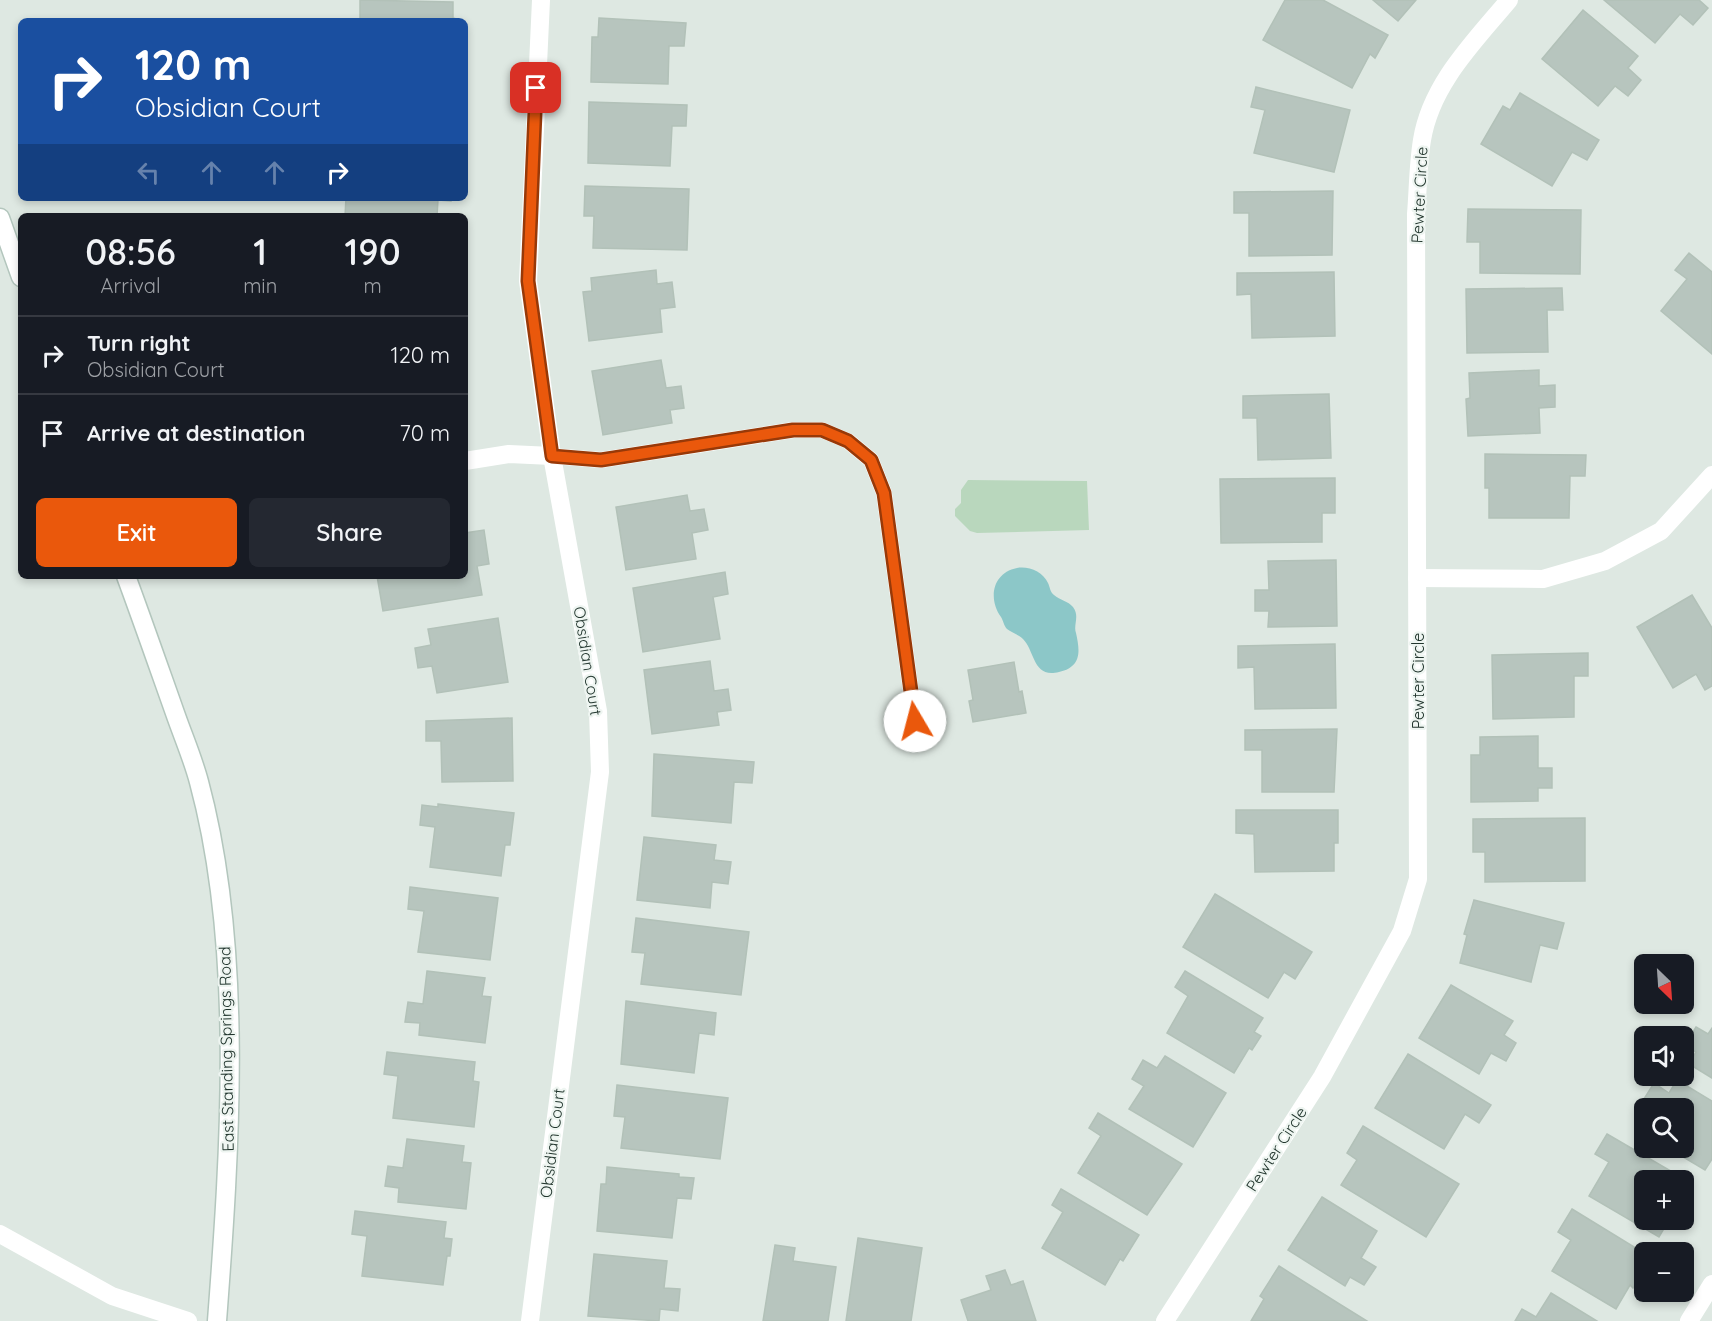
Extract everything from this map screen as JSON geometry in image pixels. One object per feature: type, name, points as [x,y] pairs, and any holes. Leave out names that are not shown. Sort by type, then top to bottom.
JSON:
[{"type":"street","name":"Obsidian Court","points":[[530,1321],[600,772],[598,711],[552,456],[528,281],[541,0]]},
{"type":"street","name":"Pewter Circle","points":[[1165,1321],[1322,1077],[1402,931],[1418,879],[1416,214],[1422,139],[1431,108],[1450,71],[1509,0]]},
{"type":"street","points":[[0,218],[18,269]]},
{"type":"street","points":[[468,461],[509,454],[552,456]]},
{"type":"street","points":[[1418,578],[1544,579],[1605,561],[1661,531],[1712,475]]},
{"type":"street","name":"East Standing Springs Road","points":[[127,579],[199,781],[215,857],[226,951],[229,1021],[228,1136],[217,1321]]},
{"type":"street","points":[[0,1234],[112,1296],[133,1305],[188,1321]]},
{"type":"street","points":[[1689,1321],[1712,1284]]},
{"type":"lane","points":[[552,456],[601,460],[793,430],[822,430],[848,441],[871,460],[884,493],[915,721]]},
{"type":"green space","points":[[968,480],[1087,481],[1089,530],[977,533],[970,531],[955,516],[955,509],[961,503],[961,490]]},
{"type":"water","points":[[1017,568],[1026,568],[1039,573],[1046,579],[1053,594],[1069,603],[1075,610],[1078,657],[1076,662],[1066,670],[1050,673],[1039,668],[1027,644],[1021,637],[1007,629],[997,610],[994,595],[998,581],[1002,575]]},
{"type":"building","points":[[360,0],[453,2],[453,18],[360,18]]},
{"type":"building","points":[[1285,0],[1323,0],[1388,35],[1375,58],[1370,54],[1352,88],[1263,40]]},
{"type":"building","points":[[1373,0],[1416,0],[1398,21]]},
{"type":"building","points":[[1604,0],[1699,0],[1708,8],[1693,25],[1680,14],[1655,43]]},
{"type":"building","points":[[1583,10],[1638,56],[1628,68],[1641,80],[1628,96],[1615,86],[1598,106],[1542,59]]},
{"type":"building","points":[[599,18],[686,23],[684,46],[669,46],[668,84],[591,82],[592,37],[598,37]]},
{"type":"building","points":[[1256,87],[1350,110],[1334,172],[1254,153],[1265,110],[1251,107]]},
{"type":"building","points":[[1520,93],[1599,140],[1587,160],[1572,152],[1552,186],[1481,144],[1503,106],[1510,110]]},
{"type":"building","points":[[589,102],[687,105],[686,126],[672,126],[670,166],[588,163]]},
{"type":"building","points":[[585,186],[689,189],[687,250],[593,248],[594,216],[584,216]]},
{"type":"building","points":[[1333,191],[1332,255],[1249,256],[1249,213],[1234,213],[1234,192]]},
{"type":"building","points":[[346,201],[438,201],[437,213],[345,213]]},
{"type":"building","points":[[1468,209],[1581,210],[1580,274],[1480,273],[1480,242],[1467,242]]},
{"type":"building","points":[[1689,253],[1712,272],[1712,354],[1661,311],[1687,279],[1675,270]]},
{"type":"building","points":[[656,270],[657,284],[672,282],[675,307],[660,309],[662,332],[589,341],[583,292],[592,291],[591,278]]},
{"type":"building","points":[[1334,272],[1335,336],[1252,338],[1251,294],[1237,295],[1237,273]]},
{"type":"building","points":[[1562,288],[1563,310],[1547,310],[1548,352],[1467,353],[1466,289]]},
{"type":"building","points":[[661,360],[666,388],[681,386],[684,408],[670,410],[672,423],[603,435],[592,371]]},
{"type":"building","points":[[1539,370],[1539,386],[1555,385],[1555,407],[1539,408],[1540,433],[1468,436],[1466,399],[1470,398],[1469,373]]},
{"type":"building","points":[[1329,394],[1331,458],[1258,460],[1257,418],[1243,418],[1243,396]]},
{"type":"building","points":[[1485,454],[1586,455],[1585,476],[1570,476],[1569,518],[1489,518],[1489,488],[1485,488]]},
{"type":"building","points":[[1335,478],[1335,513],[1322,513],[1322,542],[1221,543],[1220,479]]},
{"type":"building","points":[[687,495],[690,511],[704,509],[708,530],[692,533],[696,559],[626,570],[616,507]]},
{"type":"building","points":[[484,530],[489,564],[477,566],[482,595],[383,611],[378,579],[468,579],[468,533]]},
{"type":"building","points":[[1336,560],[1337,626],[1268,627],[1269,611],[1255,611],[1255,590],[1269,590],[1268,561]]},
{"type":"building","points":[[725,572],[728,594],[713,597],[720,639],[643,652],[633,588]]},
{"type":"building","points":[[1692,595],[1712,628],[1712,686],[1705,690],[1696,674],[1673,688],[1637,627]]},
{"type":"building","points":[[498,618],[508,682],[437,693],[432,666],[418,668],[415,648],[431,645],[428,629]]},
{"type":"building","points":[[1335,644],[1336,708],[1255,709],[1254,667],[1238,668],[1238,646]]},
{"type":"building","points":[[1588,653],[1588,676],[1574,676],[1574,717],[1493,719],[1492,655]]},
{"type":"building","points":[[710,661],[714,691],[728,689],[731,710],[717,712],[719,725],[652,734],[644,670]]},
{"type":"building","points":[[1014,662],[1019,692],[1022,691],[1026,713],[973,722],[969,701],[973,700],[968,670]]},
{"type":"building","points":[[512,718],[513,781],[442,782],[441,741],[426,741],[426,721]]},
{"type":"building","points":[[1337,729],[1334,792],[1262,792],[1262,750],[1245,750],[1245,730]]},
{"type":"building","points":[[1538,736],[1538,768],[1552,768],[1552,788],[1538,788],[1538,801],[1471,802],[1471,755],[1480,755],[1480,737]]},
{"type":"building","points":[[654,754],[754,762],[752,783],[734,782],[731,823],[652,816]]},
{"type":"building","points":[[438,804],[514,813],[510,845],[505,845],[501,876],[430,867],[435,827],[420,825],[422,805],[438,807]]},
{"type":"building","points":[[1236,810],[1338,810],[1338,843],[1334,843],[1334,871],[1255,872],[1254,834],[1236,833]]},
{"type":"building","points":[[1585,818],[1585,881],[1485,882],[1485,852],[1473,852],[1473,819]]},
{"type":"building","points":[[644,837],[716,845],[714,860],[731,862],[728,884],[712,882],[710,908],[637,900]]},
{"type":"building","points":[[410,887],[498,898],[490,960],[418,952],[424,911],[408,909]]},
{"type":"building","points":[[1215,894],[1312,952],[1295,979],[1284,972],[1268,998],[1183,947]]},
{"type":"building","points":[[1474,900],[1564,923],[1557,949],[1540,945],[1531,982],[1460,963],[1467,935],[1464,934]]},
{"type":"building","points":[[636,918],[749,932],[741,995],[641,984],[645,953],[632,952]]},
{"type":"building","points":[[427,971],[485,978],[482,996],[491,997],[485,1043],[419,1035],[420,1023],[405,1022],[408,1002],[423,1004]]},
{"type":"building","points":[[1185,971],[1263,1018],[1254,1032],[1261,1036],[1252,1050],[1249,1048],[1234,1073],[1167,1033],[1188,996],[1175,987]]},
{"type":"building","points":[[1451,985],[1513,1021],[1504,1035],[1516,1043],[1506,1061],[1491,1053],[1479,1074],[1419,1038]]},
{"type":"building","points":[[626,1001],[716,1013],[714,1035],[699,1033],[694,1073],[621,1064]]},
{"type":"building","points":[[1696,1027],[1708,1034],[1712,1028],[1712,1078],[1694,1067],[1696,1052],[1694,1051]]},
{"type":"building","points":[[387,1052],[475,1062],[473,1081],[479,1082],[474,1127],[393,1118],[398,1076],[384,1074]]},
{"type":"building","points":[[1408,1054],[1491,1105],[1479,1123],[1465,1114],[1444,1149],[1375,1108]]},
{"type":"building","points":[[1165,1056],[1226,1093],[1193,1147],[1129,1109],[1144,1086],[1132,1079],[1143,1060],[1157,1068]]},
{"type":"building","points":[[617,1085],[728,1098],[720,1159],[621,1148],[625,1117],[614,1116]]},
{"type":"building","points":[[1652,1086],[1658,1086],[1669,1093],[1673,1086],[1687,1086],[1712,1101],[1712,1159],[1705,1170],[1685,1158],[1694,1158],[1694,1098],[1645,1098]]},
{"type":"building","points":[[1098,1113],[1182,1164],[1147,1215],[1078,1173],[1101,1136],[1089,1128]]},
{"type":"building","points":[[1363,1126],[1459,1184],[1426,1237],[1341,1185],[1357,1160],[1347,1153]]},
{"type":"building","points":[[1607,1134],[1634,1150],[1634,1158],[1648,1158],[1669,1170],[1634,1170],[1634,1222],[1589,1196],[1609,1162],[1595,1154]]},
{"type":"building","points":[[407,1139],[464,1146],[462,1162],[471,1163],[466,1209],[398,1202],[399,1188],[385,1186],[388,1166],[403,1168]]},
{"type":"building","points":[[607,1167],[679,1174],[679,1177],[694,1178],[691,1199],[677,1198],[672,1238],[597,1231],[601,1184],[606,1184]]},
{"type":"building","points":[[1061,1189],[1139,1235],[1123,1261],[1120,1259],[1105,1285],[1042,1248],[1063,1212],[1052,1205]]},
{"type":"building","points":[[1322,1197],[1377,1231],[1361,1258],[1376,1267],[1364,1285],[1350,1277],[1345,1286],[1288,1250]]},
{"type":"building","points":[[1572,1209],[1634,1247],[1634,1286],[1633,1288],[1630,1285],[1616,1309],[1552,1271],[1571,1240],[1558,1232]]},
{"type":"building","points":[[355,1211],[446,1222],[444,1238],[452,1239],[443,1285],[362,1276],[367,1236],[352,1234]]},
{"type":"building","points":[[1647,1230],[1663,1230],[1659,1237]]},
{"type":"building","points":[[858,1238],[922,1248],[911,1321],[846,1321]]},
{"type":"building","points":[[775,1245],[795,1248],[793,1261],[836,1267],[828,1321],[763,1321]]},
{"type":"building","points":[[594,1254],[667,1261],[664,1288],[680,1289],[678,1311],[660,1309],[659,1321],[588,1316]]},
{"type":"building","points":[[1279,1266],[1367,1321],[1251,1321],[1264,1299],[1260,1296]]},
{"type":"building","points":[[1005,1270],[1011,1285],[1023,1281],[1036,1321],[968,1321],[961,1300],[991,1290],[986,1276]]},
{"type":"building","points":[[1551,1293],[1597,1321],[1515,1321],[1522,1309],[1536,1317]]},
{"type":"route","points":[[536,88],[528,281],[552,456],[601,460],[793,430],[822,430],[848,441],[871,460],[884,493],[915,721]]}]
